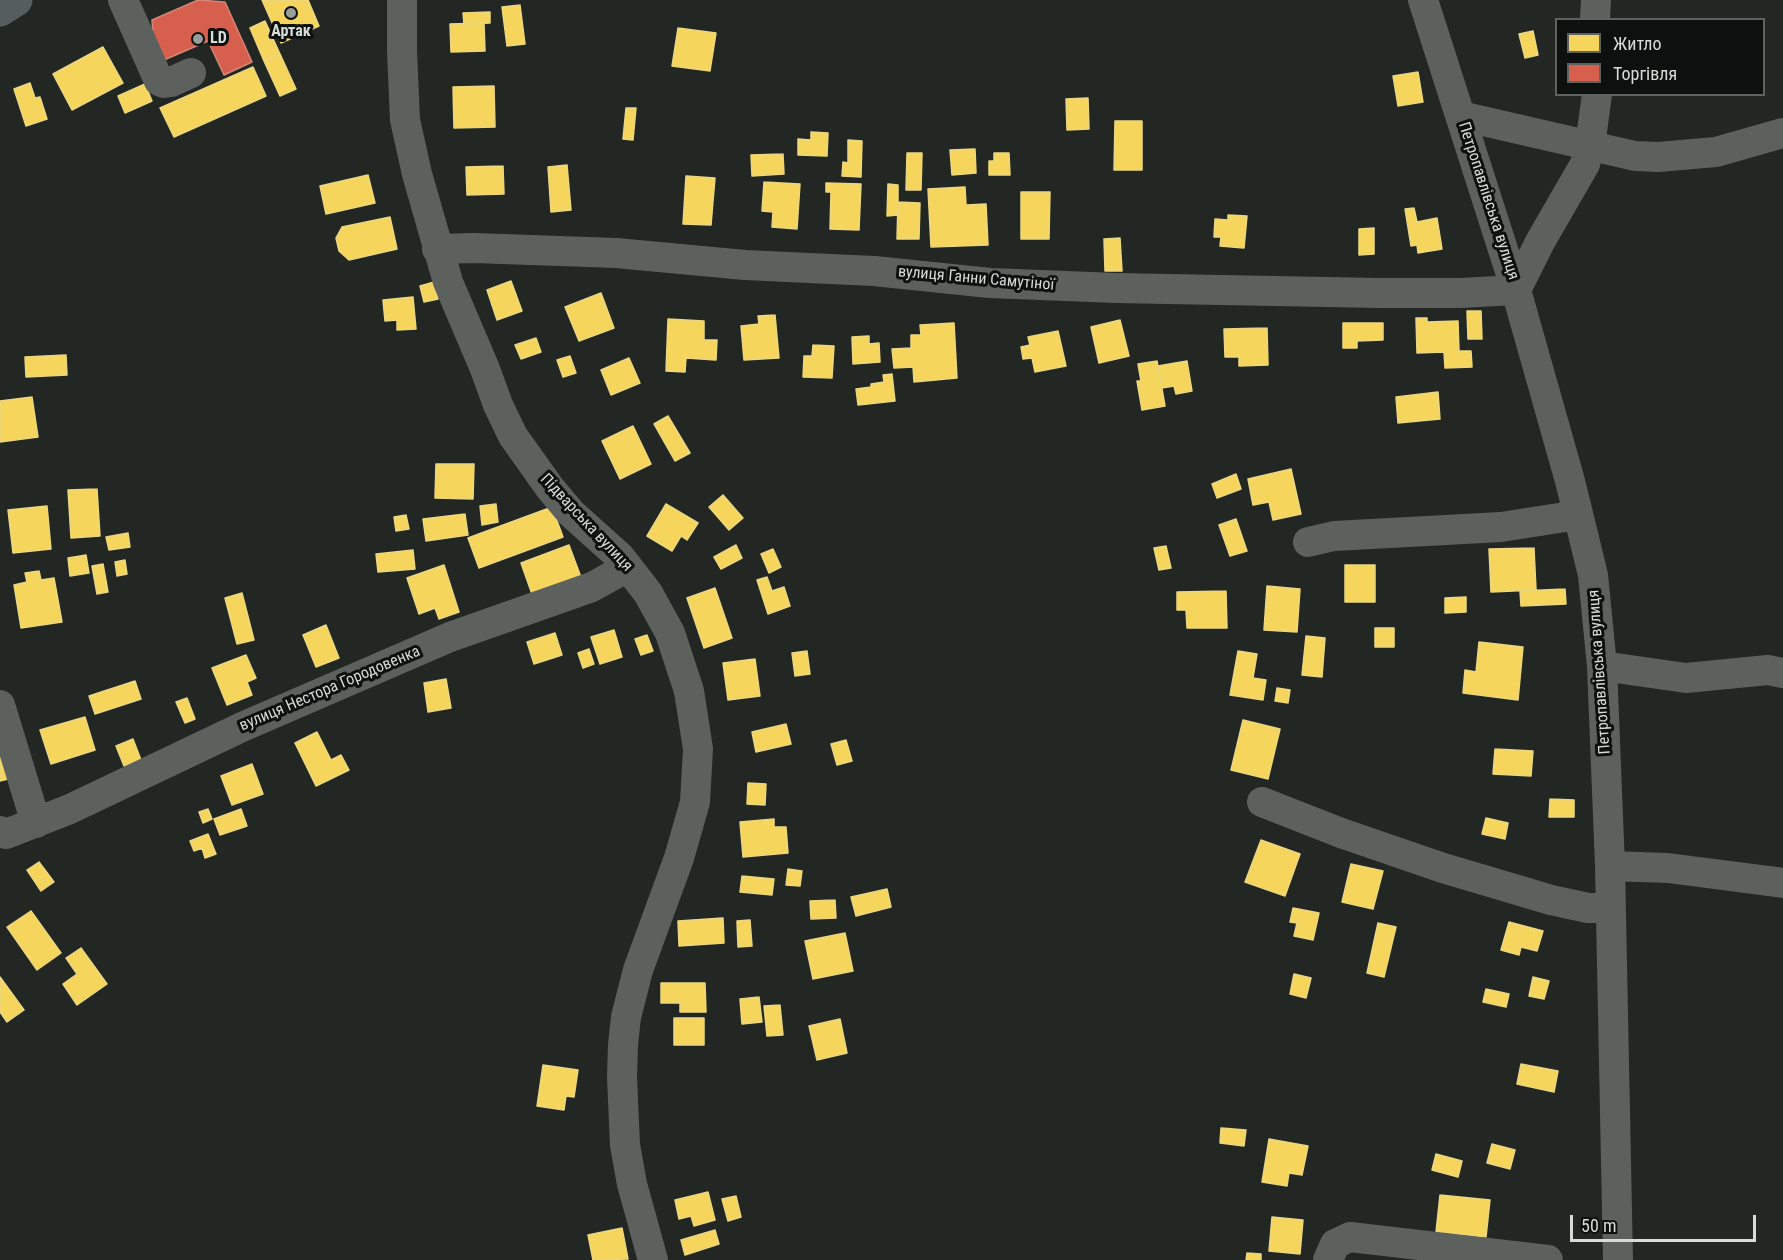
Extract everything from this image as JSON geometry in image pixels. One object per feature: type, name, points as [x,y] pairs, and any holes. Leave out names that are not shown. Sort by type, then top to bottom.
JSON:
[{"type":"main road","points":[[0,10],[16,0]]},
{"type":"street","points":[[123,0],[159,81],[171,82],[191,74]]},
{"type":"street","name":"Підварська вулиця","points":[[402,0],[405,120],[417,174],[448,282],[498,405],[513,436],[550,488],[572,513],[620,556],[648,593],[673,641],[689,691],[698,749],[695,802],[680,858],[638,970],[626,1017],[623,1045],[622,1089],[625,1145],[634,1194],[653,1260]]},
{"type":"street","name":"Петропавлівська вулиця","points":[[1423,0],[1516,290],[1593,575],[1602,666],[1610,866],[1618,1260]]},
{"type":"street","points":[[1595,18],[1596,0]]},
{"type":"street","points":[[1516,290],[1545,232],[1581,171],[1590,146],[1597,96]]},
{"type":"street","points":[[1461,116],[1635,156],[1688,156],[1716,152],[1783,133]]},
{"type":"street","name":"вулиця Ганни Самутіної","points":[[437,249],[484,248],[616,253],[745,265],[874,270],[990,283],[1116,288],[1404,293],[1516,290]]},
{"type":"street","points":[[1308,542],[1334,536],[1501,527],[1578,515]]},
{"type":"street","name":"вулиця Нестора Городовенка","points":[[2,837],[242,727],[450,636],[592,587],[628,567]]},
{"type":"street","points":[[1602,666],[1686,678],[1768,670],[1783,673]]},
{"type":"street","points":[[0,705],[36,823]]},
{"type":"street","points":[[1262,802],[1341,833],[1443,868],[1551,900],[1588,908],[1611,908]]},
{"type":"street","points":[[1610,866],[1668,868],[1783,883]]},
{"type":"street","points":[[1328,1260],[1335,1244],[1350,1237],[1360,1237],[1548,1260]]},
{"type":"building: Житло","name":"Артак","points":[[262,0],[308,0],[319,26],[281,43]]},
{"type":"building: Житло","points":[[520,5],[525,44],[507,46],[502,7]]},
{"type":"building: Житло","points":[[490,12],[490,23],[464,24],[463,13]]},
{"type":"building: Житло","points":[[265,21],[280,54],[264,61],[250,28]]},
{"type":"building: Житло","points":[[484,23],[485,51],[451,52],[450,24]]},
{"type":"building: Житло","points":[[678,28],[716,33],[710,71],[672,66]]},
{"type":"building: Житло","points":[[1533,31],[1538,55],[1525,58],[1519,34]]},
{"type":"building: Житло","points":[[103,47],[123,83],[72,110],[53,74]]},
{"type":"building: Житло","points":[[280,54],[296,89],[280,96],[264,61]]},
{"type":"building: Житло","points":[[253,67],[266,96],[174,137],[160,108]]},
{"type":"building: Житло","points":[[1418,72],[1423,102],[1398,106],[1393,76]]},
{"type":"building: Житло","points":[[30,83],[35,98],[40,97],[47,119],[26,126],[14,89]]},
{"type":"building: Житло","points":[[145,84],[152,101],[125,113],[118,96]]},
{"type":"building: Житло","points":[[494,86],[495,127],[454,128],[453,87]]},
{"type":"building: Житло","points":[[1088,98],[1089,129],[1067,130],[1066,99]]},
{"type":"building: Житло","points":[[626,108],[636,108],[633,140],[623,139]]},
{"type":"building: Житло","points":[[1115,121],[1142,121],[1142,170],[1114,170]]},
{"type":"building: Житло","points":[[811,132],[828,133],[827,156],[798,155],[798,139],[811,140]]},
{"type":"building: Житло","points":[[848,140],[862,141],[861,177],[842,176],[843,162],[848,163]]},
{"type":"building: Житло","points":[[975,149],[976,173],[952,175],[950,150]]},
{"type":"building: Житло","points":[[907,153],[922,153],[921,190],[906,190]]},
{"type":"building: Житло","points":[[994,153],[1009,153],[1010,175],[989,175],[989,161],[994,161]]},
{"type":"building: Житло","points":[[783,154],[784,174],[752,176],[751,155]]},
{"type":"building: Житло","points":[[567,165],[571,210],[551,212],[548,167]]},
{"type":"building: Житло","points":[[503,166],[504,194],[467,195],[466,167]]},
{"type":"building: Житло","points":[[368,175],[375,203],[326,214],[320,186]]},
{"type":"building: Житло","points":[[686,176],[715,178],[711,225],[683,224]]},
{"type":"building: Житло","points":[[764,182],[800,184],[797,229],[772,227],[773,212],[762,211]]},
{"type":"building: Житло","points":[[826,183],[861,184],[859,230],[830,229],[831,192],[826,192]]},
{"type":"building: Житло","points":[[888,184],[898,185],[898,215],[887,216]]},
{"type":"building: Житло","points":[[965,187],[966,205],[986,204],[988,245],[931,247],[928,189]]},
{"type":"building: Житло","points":[[1021,192],[1050,192],[1049,239],[1021,239]]},
{"type":"building: Житло","points":[[898,202],[920,203],[919,239],[897,239]]},
{"type":"building: Житло","points":[[1414,208],[1417,222],[1437,218],[1442,249],[1418,253],[1417,245],[1411,246],[1405,209]]},
{"type":"building: Житло","points":[[1228,215],[1247,216],[1244,248],[1220,246],[1221,237],[1214,237],[1215,219],[1228,220]]},
{"type":"building: Житло","points":[[390,217],[397,249],[349,260],[339,251],[336,238],[342,227]]},
{"type":"building: Житло","points":[[1374,228],[1374,254],[1359,255],[1359,229]]},
{"type":"building: Житло","points":[[1120,238],[1122,271],[1105,271],[1104,239]]},
{"type":"building: Житло","points":[[511,281],[522,311],[497,320],[487,290]]},
{"type":"building: Житло","points":[[434,282],[438,299],[424,302],[420,286]]},
{"type":"building: Житло","points":[[601,293],[614,328],[579,341],[565,307]]},
{"type":"building: Житло","points":[[413,297],[416,329],[397,330],[397,320],[385,321],[383,300]]},
{"type":"building: Житло","points":[[1467,311],[1481,311],[1482,339],[1468,339]]},
{"type":"building: Житло","points":[[775,315],[779,358],[744,360],[741,326],[759,324],[758,316]]},
{"type":"building: Житло","points":[[1416,318],[1427,318],[1427,322],[1458,321],[1459,351],[1471,351],[1472,367],[1445,368],[1444,352],[1417,353]]},
{"type":"building: Житло","points":[[668,319],[704,321],[704,340],[717,340],[716,360],[686,358],[685,372],[666,371]]},
{"type":"building: Житло","points":[[1120,320],[1129,356],[1099,363],[1091,327]]},
{"type":"building: Житло","points":[[954,323],[957,378],[914,382],[913,367],[894,368],[892,349],[911,348],[911,335],[921,335],[920,325]]},
{"type":"building: Житло","points":[[1343,323],[1383,323],[1383,340],[1357,341],[1357,348],[1343,348]]},
{"type":"building: Житло","points":[[1267,328],[1268,365],[1239,366],[1239,357],[1225,357],[1224,329]]},
{"type":"building: Житло","points":[[1058,331],[1066,366],[1035,372],[1032,358],[1023,359],[1021,347],[1030,345],[1028,337]]},
{"type":"building: Житло","points":[[869,336],[869,344],[879,343],[880,362],[853,364],[852,337]]},
{"type":"building: Житло","points":[[536,338],[541,352],[521,359],[515,345]]},
{"type":"building: Житло","points":[[813,345],[834,346],[832,378],[803,377],[804,356],[812,356]]},
{"type":"building: Житло","points":[[66,355],[67,375],[26,377],[25,357]]},
{"type":"building: Житло","points":[[570,356],[576,373],[563,377],[557,360]]},
{"type":"building: Житло","points":[[629,358],[640,383],[611,395],[601,370]]},
{"type":"building: Житло","points":[[1157,361],[1165,406],[1142,410],[1137,381],[1141,381],[1138,364]]},
{"type":"building: Житло","points":[[1187,361],[1192,391],[1176,394],[1174,386],[1162,388],[1158,366]]},
{"type":"building: Житло","points":[[892,374],[895,401],[858,405],[856,389],[884,382],[883,375]]},
{"type":"building: Житло","points":[[1438,392],[1440,419],[1398,423],[1396,397]]},
{"type":"building: Житло","points":[[32,397],[38,437],[0,442],[0,401]]},
{"type":"building: Житло","points":[[668,416],[690,453],[675,461],[654,424]]},
{"type":"building: Житло","points":[[633,426],[651,464],[620,479],[602,441]]},
{"type":"building: Житло","points":[[436,464],[474,464],[473,499],[435,498]]},
{"type":"building: Житло","points":[[1291,469],[1301,514],[1273,520],[1269,502],[1253,505],[1248,479]]},
{"type":"building: Житло","points":[[1236,474],[1241,489],[1217,498],[1212,484]]},
{"type":"building: Житло","points":[[97,489],[100,536],[71,538],[68,490]]},
{"type":"building: Житло","points":[[723,495],[743,518],[729,530],[709,507]]},
{"type":"building: Житло","points":[[496,504],[498,522],[482,525],[480,506]]},
{"type":"building: Житло","points":[[666,504],[698,523],[687,540],[681,536],[672,551],[647,536]]},
{"type":"building: Житло","points":[[47,506],[51,549],[13,553],[8,510]]},
{"type":"building: Житло","points":[[552,507],[563,537],[479,568],[468,538]]},
{"type":"building: Житло","points":[[465,514],[468,535],[426,541],[423,519]]},
{"type":"building: Житло","points":[[406,515],[409,529],[396,531],[394,517]]},
{"type":"building: Житло","points":[[1236,519],[1247,551],[1230,556],[1219,525]]},
{"type":"building: Житло","points":[[128,533],[130,547],[109,550],[106,537]]},
{"type":"building: Житло","points":[[569,545],[582,580],[533,597],[521,563]]},
{"type":"building: Житло","points":[[736,545],[742,558],[721,569],[714,557]]},
{"type":"building: Житло","points":[[1166,546],[1171,568],[1159,570],[1154,548]]},
{"type":"building: Житло","points":[[1534,548],[1536,590],[1491,592],[1489,549]]},
{"type":"building: Житло","points":[[773,549],[781,567],[769,573],[761,554]]},
{"type":"building: Житло","points":[[413,550],[415,569],[378,572],[376,554]]},
{"type":"building: Житло","points":[[86,555],[89,573],[70,576],[68,558]]},
{"type":"building: Житло","points":[[125,560],[127,574],[117,576],[115,562]]},
{"type":"building: Житло","points":[[103,564],[108,592],[97,594],[92,566]]},
{"type":"building: Житло","points":[[444,565],[459,612],[439,619],[435,608],[419,614],[407,578]]},
{"type":"building: Житло","points":[[1345,565],[1375,565],[1375,602],[1345,602]]},
{"type":"building: Житло","points":[[39,571],[41,580],[54,578],[62,622],[21,628],[14,585],[27,582],[25,573]]},
{"type":"building: Житло","points":[[767,577],[772,591],[784,587],[790,606],[768,614],[757,580]]},
{"type":"building: Житло","points":[[1267,586],[1300,589],[1297,632],[1264,630]]},
{"type":"building: Житло","points":[[715,588],[732,638],[704,648],[687,598]]},
{"type":"building: Житло","points":[[1565,589],[1566,604],[1521,606],[1520,591]]},
{"type":"building: Житло","points":[[1226,591],[1227,628],[1187,628],[1186,610],[1177,610],[1177,592]]},
{"type":"building: Житло","points":[[242,593],[254,640],[237,644],[225,598]]},
{"type":"building: Житло","points":[[1466,597],[1466,612],[1445,613],[1445,598]]},
{"type":"building: Житло","points":[[326,625],[339,658],[316,667],[303,635]]},
{"type":"building: Житло","points":[[1375,628],[1394,628],[1394,647],[1375,647]]},
{"type":"building: Житло","points":[[614,630],[622,657],[600,664],[591,637]]},
{"type":"building: Житло","points":[[555,633],[562,655],[534,664],[527,642]]},
{"type":"building: Житло","points":[[647,635],[653,651],[641,655],[635,639]]},
{"type":"building: Житло","points":[[1306,636],[1325,638],[1322,677],[1302,675]]},
{"type":"building: Житло","points":[[1479,642],[1523,647],[1518,700],[1463,693],[1465,670],[1476,672]]},
{"type":"building: Житло","points":[[589,649],[594,664],[583,668],[578,653]]},
{"type":"building: Житло","points":[[807,651],[810,674],[795,676],[792,653]]},
{"type":"building: Житло","points":[[1238,651],[1257,654],[1253,678],[1266,680],[1263,700],[1230,695]]},
{"type":"building: Житло","points":[[246,655],[256,678],[247,682],[252,695],[227,705],[212,668]]},
{"type":"building: Житло","points":[[755,659],[760,696],[728,700],[723,663]]},
{"type":"building: Житло","points":[[446,679],[451,708],[428,712],[424,683]]},
{"type":"building: Житло","points":[[135,681],[141,699],[95,714],[89,696]]},
{"type":"building: Житло","points":[[1277,688],[1290,690],[1288,703],[1275,701]]},
{"type":"building: Житло","points":[[187,698],[195,719],[185,723],[176,702]]},
{"type":"building: Житло","points":[[85,717],[95,750],[51,764],[40,730]]},
{"type":"building: Житло","points":[[1243,720],[1280,729],[1268,779],[1231,770]]},
{"type":"building: Житло","points":[[786,724],[791,744],[756,752],[752,732]]},
{"type":"building: Житло","points":[[317,732],[331,760],[341,755],[349,770],[316,786],[295,743]]},
{"type":"building: Житло","points":[[133,739],[141,760],[124,766],[116,746]]},
{"type":"building: Житло","points":[[846,740],[852,761],[837,765],[831,744]]},
{"type":"building: Житло","points":[[0,749],[8,779],[0,781]]},
{"type":"building: Житло","points":[[1495,749],[1533,751],[1531,776],[1493,774]]},
{"type":"building: Житло","points":[[252,764],[263,794],[232,805],[221,776]]},
{"type":"building: Житло","points":[[748,783],[766,784],[765,805],[747,804]]},
{"type":"building: Житло","points":[[1550,799],[1574,800],[1574,817],[1549,817]]},
{"type":"building: Житло","points":[[208,809],[212,819],[203,823],[199,812]]},
{"type":"building: Житло","points":[[241,809],[247,826],[220,835],[214,819]]},
{"type":"building: Житло","points":[[1486,818],[1508,823],[1505,839],[1482,834]]},
{"type":"building: Житло","points":[[774,819],[774,827],[786,827],[788,853],[743,857],[740,822]]},
{"type":"building: Житло","points":[[208,834],[216,854],[205,858],[202,848],[194,851],[190,841]]},
{"type":"building: Житло","points":[[1261,840],[1300,854],[1285,896],[1245,882]]},
{"type":"building: Житло","points":[[39,862],[54,882],[41,891],[27,870]]},
{"type":"building: Житло","points":[[1351,864],[1383,871],[1373,909],[1342,902]]},
{"type":"building: Житло","points":[[788,869],[802,871],[800,886],[786,885]]},
{"type":"building: Житло","points":[[742,876],[774,879],[772,895],[740,892]]},
{"type":"building: Житло","points":[[887,889],[891,907],[856,916],[851,897]]},
{"type":"building: Житло","points":[[835,900],[836,918],[811,919],[810,901]]},
{"type":"building: Житло","points":[[1293,908],[1319,913],[1313,940],[1294,936],[1297,923],[1290,922]]},
{"type":"building: Житло","points":[[31,911],[61,953],[37,970],[7,927]]},
{"type":"building: Житло","points":[[723,918],[724,943],[679,946],[678,921]]},
{"type":"building: Житло","points":[[750,920],[752,946],[738,947],[737,921]]},
{"type":"building: Житло","points":[[1509,922],[1543,931],[1537,951],[1521,947],[1519,955],[1501,950]]},
{"type":"building: Житло","points":[[1378,923],[1396,927],[1384,977],[1367,973]]},
{"type":"building: Житло","points":[[845,933],[853,971],[813,979],[805,941]]},
{"type":"building: Житло","points":[[81,948],[107,984],[77,1005],[63,984],[77,974],[66,958]]},
{"type":"building: Житло","points":[[1294,974],[1311,978],[1306,998],[1290,994]]},
{"type":"building: Житло","points":[[0,977],[24,1010],[7,1022],[0,1012]]},
{"type":"building: Житло","points":[[1533,977],[1549,981],[1544,999],[1529,996]]},
{"type":"building: Житло","points":[[661,983],[705,983],[706,1012],[680,1012],[680,1003],[661,1003]]},
{"type":"building: Житло","points":[[1486,989],[1509,994],[1506,1007],[1483,1002]]},
{"type":"building: Житло","points":[[759,997],[762,1022],[742,1024],[740,999]]},
{"type":"building: Житло","points":[[780,1005],[783,1035],[767,1036],[764,1006]]},
{"type":"building: Житло","points":[[674,1018],[704,1018],[704,1045],[674,1045]]},
{"type":"building: Житло","points":[[840,1019],[847,1053],[817,1060],[809,1026]]},
{"type":"building: Житло","points":[[1521,1064],[1558,1071],[1554,1092],[1517,1084]]},
{"type":"building: Житло","points":[[543,1065],[578,1070],[574,1097],[566,1096],[564,1110],[537,1106]]},
{"type":"building: Житло","points":[[1221,1128],[1246,1130],[1244,1146],[1220,1143]]},
{"type":"building: Житло","points":[[1269,1139],[1308,1146],[1302,1175],[1289,1173],[1287,1186],[1262,1182]]},
{"type":"building: Житло","points":[[1492,1144],[1515,1150],[1510,1169],[1487,1163]]},
{"type":"building: Житло","points":[[1436,1154],[1462,1161],[1458,1177],[1432,1170]]},
{"type":"building: Житло","points":[[708,1192],[715,1220],[694,1226],[691,1216],[679,1219],[675,1200]]},
{"type":"building: Житло","points":[[1440,1195],[1490,1200],[1486,1237],[1436,1232]]},
{"type":"building: Житло","points":[[736,1196],[741,1217],[728,1221],[722,1199]]},
{"type":"building: Житло","points":[[1272,1217],[1303,1220],[1300,1254],[1269,1251]]},
{"type":"building: Житло","points":[[622,1228],[628,1259],[593,1260],[588,1235]]},
{"type":"building: Житло","points":[[715,1230],[719,1244],[685,1255],[681,1240]]},
{"type":"building: Житло","points":[[1247,1253],[1261,1254],[1261,1260],[1246,1260]]},
{"type":"building: Торгівля","name":"LD","points":[[198,0],[225,2],[252,62],[224,75],[208,41],[164,60],[153,37],[152,20]]},
{"type":"place","name":"Артак","points":[[291,13]]},
{"type":"place","name":"LD","points":[[198,39]]}]
